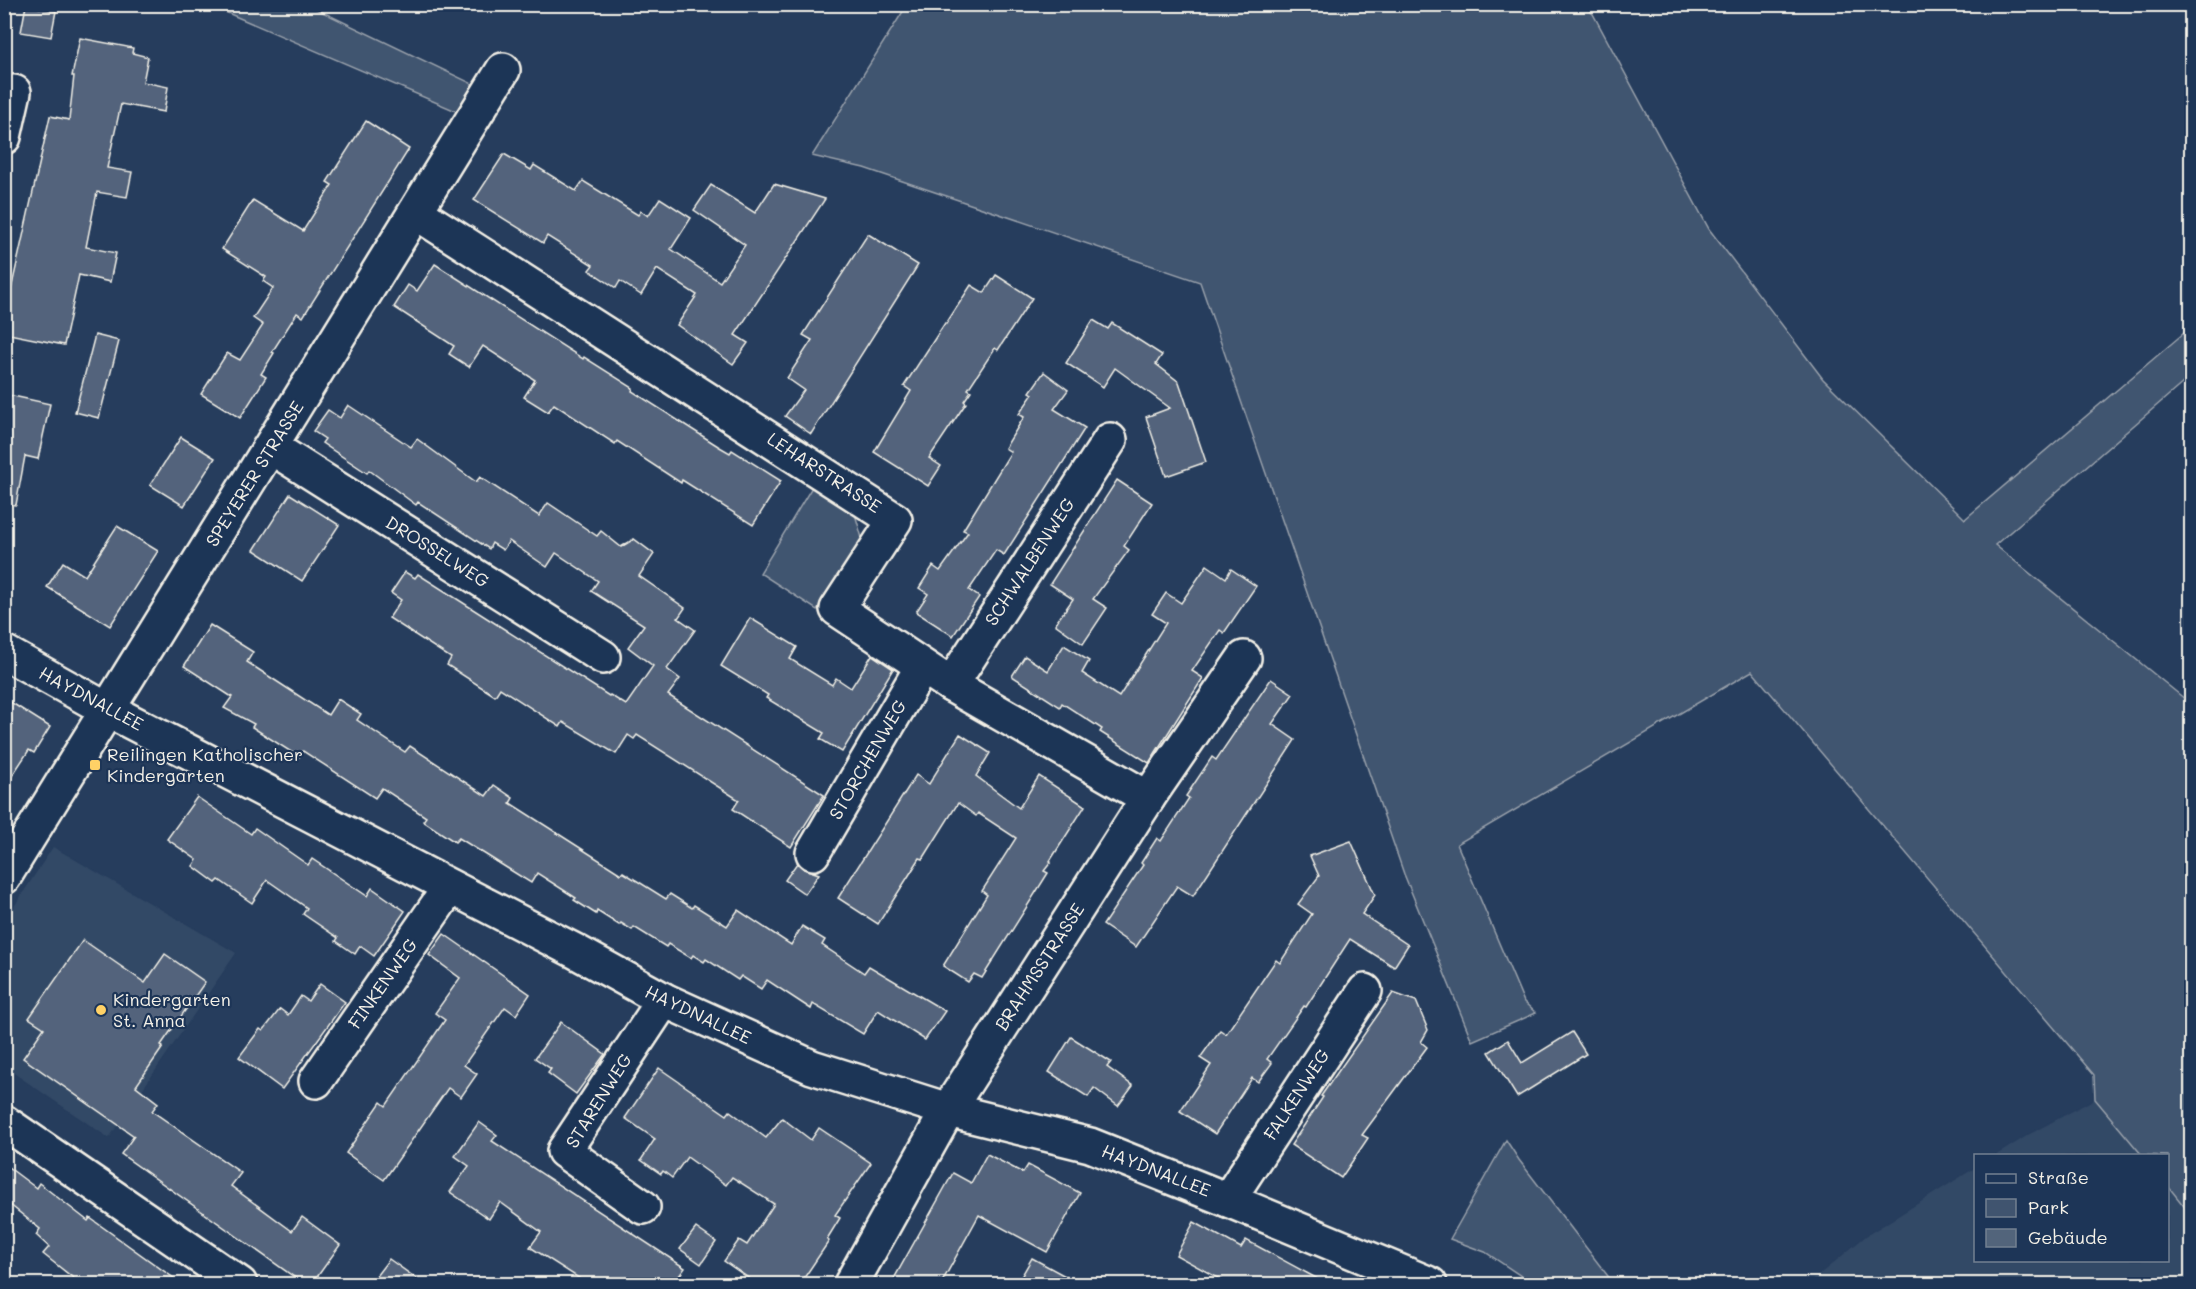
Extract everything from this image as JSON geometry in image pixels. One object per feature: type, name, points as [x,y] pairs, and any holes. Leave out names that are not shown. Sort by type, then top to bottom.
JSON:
[{"type":"street","name":"SPEYERER STRASSE","points":[[4,877],[417,213],[503,70]]},
{"type":"street","points":[[4,137],[14,92]]},
{"type":"street","name":"LEHARSTRASSE","points":[[417,213],[895,520],[837,609],[951,685],[1148,798]]},
{"type":"street","name":"SCHWALBENWEG","points":[[951,685],[1110,440]]},
{"type":"street","name":"DROSSELWEG","points":[[271,447],[603,657]]},
{"type":"street","name":"HAYDNALLEE","points":[[4,652],[108,710],[575,951],[664,1000],[812,1067],[948,1110],[1089,1145],[1430,1284]]},
{"type":"street","name":"BRAHMSSTRASSE","points":[[851,1284],[948,1110],[1148,798],[1244,658]]},
{"type":"street","name":"STORCHENWEG","points":[[813,853],[922,667]]},
{"type":"street","name":"FINKENWEG","points":[[316,1081],[450,888]]},
{"type":"street","name":"FALKENWEG","points":[[1228,1200],[1365,991]]},
{"type":"street","name":"STARENWEG","points":[[643,1207],[564,1151],[664,1000]]},
{"type":"street","points":[[4,1122],[240,1284]]},
{"type":"shaded area","name":"Kindergarten St. Anna","points":[[53,847],[236,953],[109,1138],[5,1067],[4,922]]},
{"type":"shaded area","points":[[2095,1099],[2141,1154],[1998,1154]]},
{"type":"shaded area","points":[[1974,1169],[1974,1262],[2169,1262],[2169,1188],[2191,1217],[2191,1284],[1808,1284],[1866,1236]]},
{"type":"green space","points":[[209,5],[308,5],[479,87],[463,114]]},
{"type":"green space","points":[[907,5],[1584,5],[1593,14],[1709,229],[1823,379],[1965,519],[2191,327],[2191,376],[1995,545],[2191,704],[2191,1215],[2169,1187],[2169,1154],[2141,1154],[2095,1099],[2094,1075],[1752,671],[1457,844],[1524,1002],[1536,1013],[1472,1041],[1404,874],[1200,282],[864,168],[812,156]]},
{"type":"green space","points":[[815,482],[852,504],[862,538],[817,610],[760,573]]},
{"type":"green space","points":[[1506,1140],[1614,1284],[1533,1284],[1485,1252],[1450,1239]]},
{"type":"building","points":[[26,5],[56,11],[51,37],[21,32]]},
{"type":"building","points":[[80,38],[133,48],[132,53],[148,57],[143,82],[168,87],[164,112],[121,104],[107,168],[132,172],[127,197],[97,192],[86,247],[116,253],[110,282],[79,275],[64,345],[4,333],[4,321],[50,116],[69,120],[74,76],[72,76]]},
{"type":"building","points":[[366,121],[409,149],[303,317],[297,313],[272,352],[274,353],[261,374],[266,377],[240,418],[201,394],[227,353],[240,360],[263,325],[253,318],[273,288],[263,281],[266,277],[222,249],[253,200],[303,231],[332,185],[327,182]]},
{"type":"building","points":[[504,154],[531,170],[534,165],[576,191],[583,181],[638,215],[641,211],[648,216],[660,198],[691,218],[671,249],[720,282],[745,245],[694,210],[711,185],[755,213],[774,184],[825,199],[735,335],[748,343],[733,364],[677,325],[697,295],[657,269],[641,295],[620,281],[616,288],[589,270],[593,265],[547,236],[543,243],[474,200]]},
{"type":"building","points":[[868,234],[918,265],[811,434],[785,416],[804,390],[787,378],[812,340],[803,335]]},
{"type":"building","points":[[435,264],[583,359],[584,357],[633,388],[632,391],[718,446],[730,453],[732,450],[781,481],[753,525],[682,480],[681,483],[617,441],[615,444],[554,404],[548,412],[524,397],[535,380],[483,346],[469,367],[449,354],[454,346],[394,307],[408,285],[417,291]]},
{"type":"building","points":[[996,275],[1032,298],[998,350],[995,348],[968,389],[971,391],[964,401],[966,403],[929,458],[941,466],[928,486],[874,452],[911,391],[904,386],[971,285],[984,293]]},
{"type":"building","points":[[1093,320],[1108,329],[1112,323],[1162,355],[1156,364],[1179,382],[1206,462],[1166,476],[1146,417],[1170,408],[1115,368],[1103,387],[1066,363]]},
{"type":"building","points":[[95,335],[119,341],[99,418],[75,412]]},
{"type":"building","points":[[1044,372],[1068,390],[1054,409],[1085,428],[1004,555],[996,550],[969,590],[979,597],[953,636],[916,612],[928,594],[919,588],[933,566],[940,571],[968,532],[963,530],[1011,452],[1005,448],[1024,417],[1019,414],[1033,394],[1030,392]]},
{"type":"building","points":[[4,394],[50,404],[38,459],[25,456],[16,505],[4,504]]},
{"type":"building","points":[[348,405],[411,447],[417,439],[476,482],[480,477],[539,516],[548,503],[597,536],[601,531],[621,547],[634,539],[654,554],[639,576],[685,608],[678,618],[695,630],[667,669],[680,679],[668,695],[824,795],[791,847],[733,809],[739,800],[637,735],[634,739],[628,735],[616,754],[563,722],[560,727],[500,688],[495,696],[447,665],[451,658],[389,618],[401,600],[391,593],[405,572],[415,578],[418,574],[626,705],[653,666],[628,647],[644,625],[591,591],[598,581],[556,553],[547,567],[509,541],[503,550],[492,543],[489,549],[418,502],[416,505],[369,470],[367,473],[322,443],[325,439],[313,431],[328,410],[340,418]]},
{"type":"building","points":[[181,437],[215,458],[184,506],[150,485]]},
{"type":"building","points":[[1117,480],[1152,503],[1124,546],[1129,550],[1093,599],[1107,608],[1083,644],[1055,624],[1073,599],[1050,584]]},
{"type":"building","points":[[290,494],[339,525],[302,581],[254,550]]},
{"type":"building","points":[[117,526],[158,551],[110,626],[47,587],[63,562],[85,576]]},
{"type":"building","points":[[1207,565],[1226,578],[1231,569],[1256,586],[1224,633],[1220,630],[1192,671],[1203,678],[1149,763],[1100,732],[1102,729],[1062,703],[1060,707],[1012,676],[1025,656],[1048,671],[1064,645],[1089,661],[1082,673],[1119,697],[1166,623],[1152,614],[1166,593],[1181,603]]},
{"type":"building","points":[[750,618],[797,647],[790,659],[832,685],[836,678],[851,688],[872,655],[893,669],[842,752],[820,739],[824,733],[766,698],[768,695],[721,666]]},
{"type":"building","points":[[210,625],[253,652],[247,662],[328,715],[338,699],[361,714],[357,720],[405,752],[410,746],[486,796],[494,785],[513,798],[510,803],[621,874],[623,872],[666,899],[670,894],[692,908],[694,905],[727,926],[738,910],[791,945],[802,926],[825,940],[822,945],[864,973],[869,966],[945,1011],[925,1040],[878,1010],[863,1034],[813,1004],[811,1009],[767,980],[761,989],[741,976],[738,980],[706,959],[704,962],[693,955],[691,958],[668,944],[666,947],[634,927],[632,930],[621,923],[619,925],[597,911],[596,914],[537,873],[531,883],[459,838],[455,842],[423,821],[426,817],[382,788],[375,798],[303,751],[299,757],[252,727],[254,724],[224,708],[232,697],[184,666]]},
{"type":"building","points":[[1271,679],[1293,694],[1272,724],[1295,740],[1193,896],[1177,886],[1136,947],[1103,925],[1143,865],[1141,863],[1157,838],[1161,841],[1189,798],[1186,796],[1212,757],[1216,760]]},
{"type":"building","points":[[4,698],[50,727],[34,753],[29,750],[4,788]]},
{"type":"building","points":[[960,734],[990,753],[976,776],[1019,808],[1039,776],[1085,806],[1044,871],[1048,873],[982,978],[974,974],[968,982],[943,966],[987,895],[982,891],[1016,838],[978,813],[976,816],[958,803],[878,924],[838,898],[916,775],[929,784]]},
{"type":"building","points":[[197,797],[251,834],[255,828],[308,865],[312,859],[367,896],[372,888],[405,911],[374,956],[360,946],[355,954],[336,941],[338,938],[303,914],[307,908],[267,880],[252,903],[219,880],[216,883],[193,866],[197,860],[167,839]]},
{"type":"building","points":[[1351,841],[1375,895],[1362,914],[1408,945],[1394,967],[1350,939],[1306,1007],[1304,1006],[1267,1059],[1272,1063],[1258,1082],[1252,1078],[1215,1134],[1180,1111],[1211,1065],[1200,1058],[1220,1030],[1226,1034],[1276,960],[1280,963],[1312,914],[1298,904],[1319,876],[1310,856]]},
{"type":"building","points":[[797,863],[804,869],[819,874],[805,894],[785,880]]},
{"type":"building","points":[[444,934],[530,994],[516,1015],[505,1007],[464,1065],[477,1074],[461,1097],[448,1088],[384,1180],[346,1153],[381,1102],[386,1106],[445,1020],[435,1013],[460,978],[429,955]]},
{"type":"building","points":[[83,940],[145,983],[165,954],[205,982],[161,1045],[163,1047],[136,1086],[158,1103],[152,1111],[241,1173],[231,1186],[292,1231],[302,1217],[340,1245],[312,1284],[304,1284],[121,1154],[134,1136],[23,1058],[44,1028],[29,1018]]},
{"type":"building","points":[[320,984],[345,1002],[282,1089],[239,1057],[260,1029],[263,1031],[280,1009],[288,1015],[301,996],[308,1001]]},
{"type":"building","points":[[1393,993],[1416,1001],[1428,1030],[1421,1042],[1427,1047],[1362,1135],[1368,1138],[1341,1178],[1291,1145],[1323,1097],[1321,1096]]},
{"type":"building","points":[[561,1022],[605,1054],[576,1094],[548,1073],[551,1069],[535,1058]]},
{"type":"building","points":[[1572,1032],[1586,1054],[1517,1097],[1489,1052],[1508,1040],[1522,1063]]},
{"type":"building","points":[[1071,1037],[1111,1062],[1107,1067],[1133,1086],[1118,1106],[1094,1088],[1088,1097],[1049,1072]]},
{"type":"building","points":[[659,1068],[727,1115],[730,1111],[766,1138],[782,1118],[811,1140],[819,1128],[871,1163],[835,1215],[840,1218],[827,1239],[829,1241],[800,1284],[757,1284],[724,1261],[739,1240],[747,1245],[774,1204],[732,1177],[726,1185],[687,1157],[672,1178],[663,1171],[661,1174],[641,1160],[655,1139],[625,1118]]},
{"type":"building","points":[[479,1122],[497,1135],[492,1141],[685,1268],[673,1284],[588,1284],[530,1247],[541,1232],[500,1202],[489,1219],[450,1192],[469,1166],[455,1156]]},
{"type":"building","points":[[987,1154],[1023,1173],[1028,1165],[1080,1193],[1047,1252],[979,1215],[941,1284],[891,1284],[953,1173],[971,1183]]},
{"type":"building","points":[[4,1164],[36,1188],[39,1183],[88,1221],[90,1218],[182,1284],[81,1284],[43,1254],[49,1247],[36,1235],[40,1229],[4,1200]]},
{"type":"building","points":[[1194,1222],[1241,1248],[1246,1240],[1327,1284],[1229,1284],[1176,1255]]},
{"type":"building","points":[[696,1228],[716,1242],[701,1264],[680,1249]]},
{"type":"building","points":[[1032,1258],[1080,1284],[1017,1284]]},
{"type":"building","points":[[389,1259],[424,1284],[370,1284]]},
{"type":"place","name":"Reilingen Katholischer Kindergarten","points":[[95,765]]},
{"type":"place","name":"Kindergarten St. Anna","points":[[101,1010]]}]
